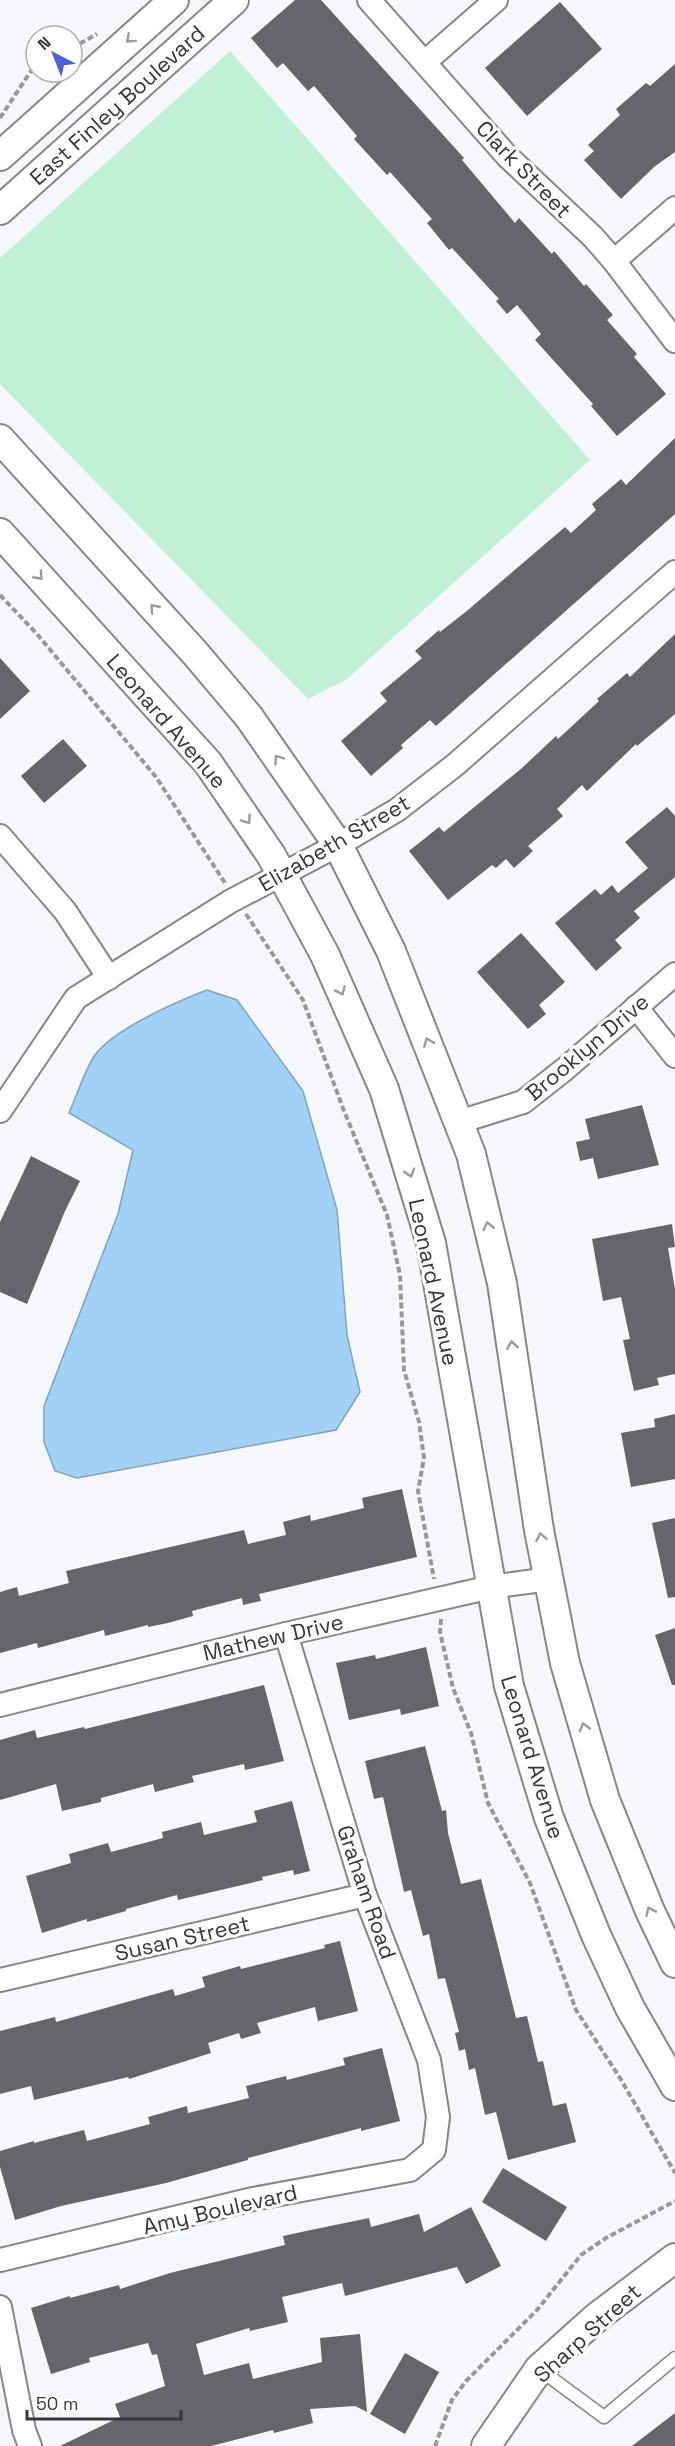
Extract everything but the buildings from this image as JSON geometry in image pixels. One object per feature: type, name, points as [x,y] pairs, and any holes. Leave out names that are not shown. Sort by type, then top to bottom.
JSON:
[{"type":"street","name":"East Finley Boulevard","points":[[0,156],[174,0]]},
{"type":"street","name":"East Finley Boulevard","points":[[0,210],[234,0]]},
{"type":"street","name":"Clark Street","points":[[369,0],[507,156],[593,237],[675,341]]},
{"type":"street","points":[[425,62],[496,0]]},
{"type":"street","points":[[614,261],[675,208]]},
{"type":"street","points":[[0,439],[195,653],[249,717],[338,845],[391,951],[471,1154],[502,1283],[539,1530],[565,1663],[605,1800],[650,1911],[675,1964]]},
{"type":"street","name":"Leonard Avenue","points":[[0,533],[208,763],[271,855],[326,955],[384,1089],[431,1243],[509,1686],[549,1818],[596,1935],[630,2008],[675,2086]]},
{"type":"street","name":"Elizabeth Street","points":[[0,1111],[76,998],[236,899],[282,876],[397,810],[455,765],[675,572]]},
{"type":"street","points":[[0,836],[65,910],[109,978]]},
{"type":"street","name":"Brooklyn Drive","points":[[459,1122],[523,1102],[565,1069],[675,974]]},
{"type":"street","points":[[636,1007],[675,1056]]},
{"type":"street","name":"Mathew Drive","points":[[0,1704],[438,1599],[491,1587],[549,1579]]},
{"type":"street","name":"Graham Road","points":[[286,1634],[364,1895],[429,2060],[438,2116],[434,2150]]},
{"type":"street","name":"Susan Street","points":[[0,1980],[364,1895]]},
{"type":"street","name":"Amy Boulevard","points":[[0,2260],[253,2199],[410,2170],[434,2150]]},
{"type":"street","name":"Sharp Street","points":[[486,2446],[539,2369],[597,2317],[675,2258]]},
{"type":"street","points":[[0,2307],[24,2430],[30,2446]]},
{"type":"lane","points":[[539,2369],[604,2417],[675,2358]]},
{"type":"path","points":[[0,118],[24,83]]},
{"type":"path","points":[[0,595],[37,634],[156,777],[303,1000],[344,1111],[387,1215],[400,1275],[404,1370],[419,1422],[424,1458],[418,1491],[427,1547],[442,1615],[440,1632],[453,1688],[471,1733],[488,1803],[530,1883],[576,2010],[620,2078],[675,2173]]},
{"type":"path","points":[[435,2446],[452,2400],[466,2381],[537,2310],[581,2255],[606,2238],[675,2201]]},
{"type":"green space","points":[[230,51],[590,460],[347,679],[308,699],[0,384],[0,258]]},
{"type":"water","points":[[207,990],[237,1000],[303,1091],[337,1210],[347,1335],[360,1392],[336,1430],[77,1478],[55,1471],[44,1442],[44,1406],[118,1214],[133,1150],[69,1113],[89,1065],[101,1048],[145,1018]]}]
